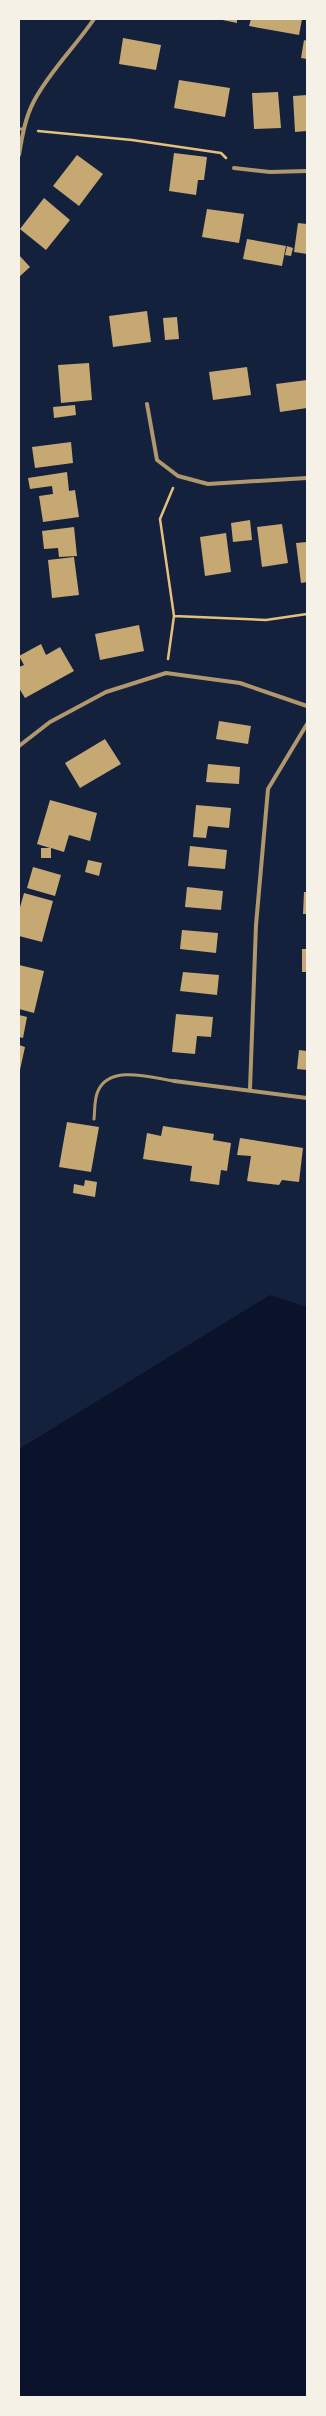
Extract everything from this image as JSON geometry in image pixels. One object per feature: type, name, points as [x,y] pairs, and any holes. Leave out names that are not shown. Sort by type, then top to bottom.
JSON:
[{"type":"street","points":[[19,155],[21,129],[33,102],[53,71],[94,19]]},
{"type":"street","points":[[234,168],[270,172],[307,171]]},
{"type":"street","points":[[147,404],[157,460],[178,476],[208,484],[307,478]]},
{"type":"street","points":[[19,746],[50,722],[106,692],[166,673],[240,683],[307,706]]},
{"type":"street","points":[[250,1089],[256,925],[268,789],[307,724]]},
{"type":"street","points":[[174,1081],[250,1089],[307,1098]]},
{"type":"lane","points":[[94,1119],[98,1091],[107,1079],[120,1074],[174,1081]]},
{"type":"path","points":[[21,129],[132,140],[220,153],[234,168]]},
{"type":"path","points":[[166,673],[174,616],[160,519],[178,476]]},
{"type":"path","points":[[174,616],[266,620],[307,614]]},
{"type":"water","points":[[270,1295],[307,1307],[307,2397],[19,2397],[19,1449]]},
{"type":"building","points":[[218,19],[237,19],[237,23]]},
{"type":"building","points":[[251,19],[302,19],[299,35],[249,26]]},
{"type":"building","points":[[123,38],[161,45],[156,70],[119,64]]},
{"type":"building","points":[[304,40],[307,41],[307,59],[301,58]]},
{"type":"building","points":[[179,80],[230,88],[225,117],[174,108]]},
{"type":"building","points":[[278,92],[281,128],[254,129],[252,93]]},
{"type":"building","points":[[307,95],[307,131],[295,132],[293,96]]},
{"type":"building","points":[[174,153],[207,157],[204,180],[198,180],[196,195],[169,191]]},
{"type":"building","points":[[77,155],[103,174],[79,206],[53,186]]},
{"type":"building","points":[[44,198],[70,220],[46,250],[20,229]]},
{"type":"building","points":[[207,209],[244,214],[239,243],[202,237]]},
{"type":"building","points":[[298,223],[307,224],[307,254],[294,252]]},
{"type":"building","points":[[247,239],[286,246],[282,266],[243,259]]},
{"type":"building","points":[[287,246],[293,248],[291,256],[285,255]]},
{"type":"building","points":[[19,255],[30,267],[19,277]]},
{"type":"building","points":[[147,311],[151,342],[113,347],[109,316]]},
{"type":"building","points":[[177,317],[179,339],[165,340],[163,318]]},
{"type":"building","points":[[89,363],[92,400],[61,403],[58,365]]},
{"type":"building","points":[[247,367],[251,395],[213,400],[209,372]]},
{"type":"building","points":[[307,380],[307,408],[280,412],[276,384]]},
{"type":"building","points":[[75,405],[76,415],[54,418],[53,407]]},
{"type":"building","points":[[71,442],[73,463],[35,468],[32,447]]},
{"type":"building","points":[[67,472],[69,491],[75,490],[79,517],[43,522],[39,496],[53,494],[52,486],[30,489],[28,478]]},
{"type":"building","points":[[250,520],[252,540],[233,542],[231,523]]},
{"type":"building","points":[[282,524],[288,563],[262,567],[257,527]]},
{"type":"building","points":[[74,527],[77,556],[59,557],[58,548],[44,549],[42,531]]},
{"type":"building","points":[[226,533],[231,572],[205,576],[200,537]]},
{"type":"building","points":[[307,542],[307,582],[301,583],[296,543]]},
{"type":"building","points":[[74,557],[79,595],[52,598],[48,560]]},
{"type":"building","points":[[139,625],[144,651],[100,660],[95,634]]},
{"type":"building","points":[[41,644],[46,655],[60,647],[74,671],[25,698],[19,688],[19,667],[24,665],[19,656]]},
{"type":"building","points":[[219,721],[251,726],[248,744],[216,739]]},
{"type":"building","points":[[105,739],[121,764],[80,788],[65,763]]},
{"type":"building","points":[[208,764],[240,767],[239,784],[206,782]]},
{"type":"building","points":[[50,800],[97,813],[90,841],[69,835],[64,852],[51,848],[51,858],[41,858],[41,848],[50,848],[37,844]]},
{"type":"building","points":[[196,805],[231,808],[229,828],[208,826],[206,838],[193,837]]},
{"type":"building","points":[[190,846],[227,850],[225,869],[188,866]]},
{"type":"building","points":[[88,860],[102,863],[99,876],[85,872]]},
{"type":"building","points":[[33,867],[61,875],[55,896],[27,888]]},
{"type":"building","points":[[187,887],[223,891],[221,910],[185,907]]},
{"type":"building","points":[[304,892],[307,892],[307,914],[303,914]]},
{"type":"building","points":[[24,893],[53,901],[42,942],[19,936],[19,911]]},
{"type":"building","points":[[182,930],[218,933],[216,953],[180,949]]},
{"type":"building","points":[[302,949],[307,949],[307,972],[302,972]]},
{"type":"building","points":[[19,965],[44,971],[34,1013],[19,1009]]},
{"type":"building","points":[[183,972],[219,975],[217,995],[180,991]]},
{"type":"building","points":[[176,1014],[213,1017],[211,1037],[197,1036],[195,1054],[172,1052]]},
{"type":"building","points":[[19,1015],[27,1017],[23,1038],[19,1037]]},
{"type":"building","points":[[19,1045],[25,1047],[20,1070],[19,1070]]},
{"type":"building","points":[[299,1050],[307,1051],[307,1070],[297,1069]]},
{"type":"building","points":[[67,1122],[99,1127],[91,1172],[59,1167]]},
{"type":"building","points":[[163,1126],[214,1134],[213,1140],[231,1143],[227,1171],[221,1170],[219,1185],[190,1181],[192,1166],[143,1159],[147,1133],[161,1136]]},
{"type":"building","points":[[240,1138],[303,1148],[299,1182],[282,1180],[279,1185],[247,1181],[251,1156],[237,1155]]},
{"type":"building","points":[[85,1180],[97,1182],[95,1197],[73,1193],[74,1184],[84,1186]]}]
